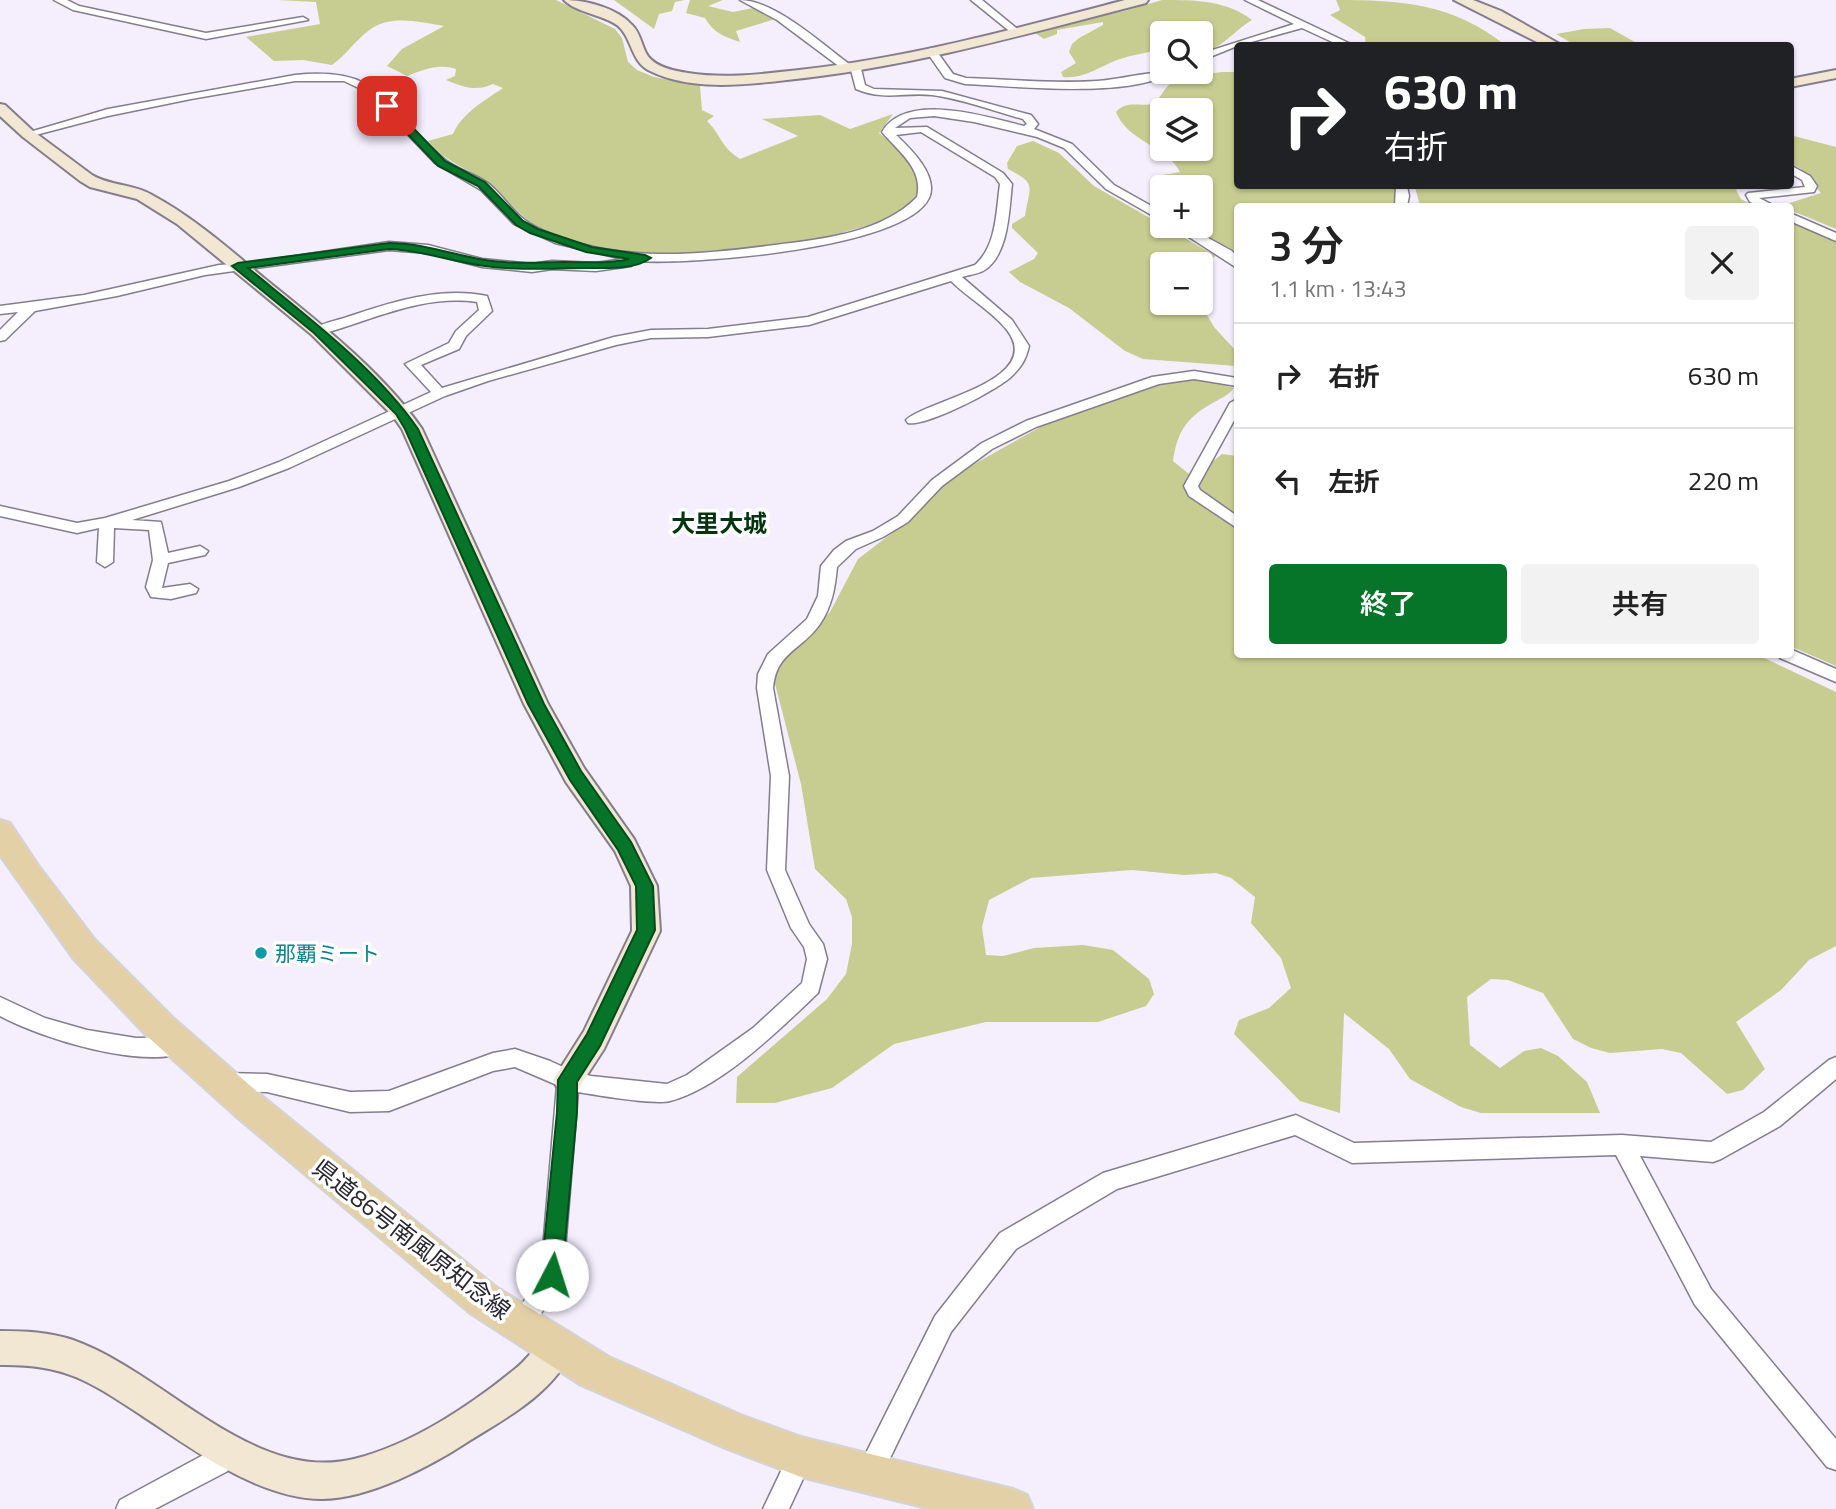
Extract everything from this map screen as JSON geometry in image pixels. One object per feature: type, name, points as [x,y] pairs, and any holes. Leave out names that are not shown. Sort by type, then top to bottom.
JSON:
[{"type":"main road","name":"県道86号南風原知念線","points":[[0,831],[29,876],[84,949],[180,1046],[401,1235],[483,1300],[595,1371],[662,1402],[801,1457],[1013,1509]]},
{"type":"street","points":[[60,0],[76,8],[206,36],[303,20]]},
{"type":"street","points":[[571,0],[621,23],[628,29],[637,54],[644,62],[682,77],[745,79],[852,67],[1016,32],[1141,0]]},
{"type":"street","points":[[744,0],[793,26],[852,67],[860,87],[873,93],[894,96],[926,92],[949,95],[1027,117],[1033,124],[1026,131]]},
{"type":"street","points":[[976,0],[1016,32]]},
{"type":"street","points":[[1250,0],[1341,42]]},
{"type":"street","points":[[1461,0],[1496,14],[1548,42]]},
{"type":"street","points":[[1242,42],[1303,24]]},
{"type":"street","points":[[1213,53],[1234,44]]},
{"type":"street","points":[[931,51],[949,76],[965,81],[1101,82],[1150,77]]},
{"type":"street","points":[[1794,82],[1836,74]]},
{"type":"street","points":[[28,134],[193,95],[305,78],[354,79],[387,106],[441,164],[481,184],[519,223],[534,231],[590,250],[645,258]]},
{"type":"street","points":[[0,108],[28,134],[96,184],[143,196],[165,207],[318,331],[400,412],[412,429],[440,488],[536,704],[575,775],[625,846],[644,886],[646,930],[594,1040],[568,1080],[552,1275],[522,1325]]},
{"type":"street","points":[[887,132],[891,123],[920,113],[938,112],[1026,131],[1067,144],[1111,187],[1150,210]]},
{"type":"street","points":[[107,524],[234,484],[284,465],[440,393],[483,378],[614,341],[651,334],[708,333],[809,321],[954,277],[979,268],[989,261],[1001,221],[1006,184],[999,175],[923,129],[887,132]]},
{"type":"street","points":[[0,310],[30,308],[134,289],[216,268],[389,246],[409,246],[482,263],[532,268],[552,265],[618,265],[645,258],[788,248],[863,230],[911,212],[923,200],[925,188],[920,171],[887,132]]},
{"type":"street","points":[[1763,203],[1751,197],[1760,193],[1799,193],[1810,190],[1811,186],[1806,178],[1794,170]]},
{"type":"street","points":[[1794,218],[1836,237]]},
{"type":"street","points":[[1199,238],[1228,254],[1234,261]]},
{"type":"street","points":[[913,419],[1004,379],[1018,362],[1021,350],[1015,331],[954,277]]},
{"type":"street","points":[[318,331],[409,304],[465,296],[483,299],[486,311],[461,334],[454,346],[412,364],[440,393]]},
{"type":"street","points":[[0,337],[30,308]]},
{"type":"street","points":[[224,1082],[267,1083],[350,1102],[389,1101],[493,1062],[514,1058],[543,1067],[568,1080],[667,1093],[694,1082],[760,1034],[811,987],[817,959],[813,944],[801,928],[776,870],[780,776],[765,688],[766,674],[774,658],[813,622],[826,596],[830,566],[839,554],[851,545],[878,534],[903,519],[947,475],[987,446],[1031,424],[1157,380],[1180,375],[1234,382]]},
{"type":"street","points":[[1234,408],[1191,486],[1194,493],[1234,521]]},
{"type":"street","points":[[0,511],[77,528],[107,524],[156,525],[161,560],[154,587],[157,593],[171,594],[190,589]]},
{"type":"street","points":[[105,562],[107,524]]},
{"type":"street","points":[[161,560],[200,551]]},
{"type":"street","points":[[1794,658],[1836,676]]},
{"type":"street","points":[[4,1013],[125,1048],[180,1046]]},
{"type":"street","points":[[869,1474],[943,1324],[1008,1241],[1111,1180],[1296,1125],[1352,1153],[1622,1145],[1713,1152],[1772,1119],[1836,1066]]},
{"type":"street","points":[[1622,1145],[1703,1297],[1836,1458]]},
{"type":"street","points":[[0,1348],[29,1346],[55,1349],[96,1366],[231,1452],[298,1480],[320,1481],[377,1470],[411,1455],[509,1395],[541,1369],[556,1348]]},
{"type":"street","points":[[129,1509],[217,1463],[231,1452]]},
{"type":"street","points":[[776,1509],[801,1457]]},
{"type":"green space","points":[[277,0],[556,0],[615,29],[622,38],[628,62],[637,70],[654,77],[700,86],[702,110],[714,116],[707,121],[729,150],[740,159],[798,136],[762,119],[820,115],[850,129],[893,114],[879,133],[907,160],[916,176],[921,195],[903,211],[884,221],[782,246],[700,254],[658,254],[579,243],[537,227],[493,187],[451,161],[428,141],[453,134],[468,114],[503,88],[493,84],[470,88],[452,83],[446,80],[455,76],[456,69],[450,67],[431,68],[407,76],[387,66],[402,49],[444,26],[404,21],[385,22],[368,31],[332,65],[303,60],[274,61],[246,37],[320,24],[316,2]]},
{"type":"green space","points":[[614,0],[685,0],[675,2],[672,11],[659,14],[654,29]]},
{"type":"green space","points":[[690,0],[723,0],[708,6],[733,12],[753,8],[775,19],[736,31],[740,42],[720,33],[705,18],[686,13]]},
{"type":"green space","points":[[1162,0],[1198,1],[1232,8],[1252,20],[1213,48],[1213,21],[1150,21],[1150,52],[1123,58],[1071,77],[1063,77],[1061,72],[1076,63],[1069,52],[1072,44],[1103,25],[1103,22],[1057,30],[1057,34],[1044,39],[1032,31],[1125,11]]},
{"type":"green space","points":[[1336,0],[1382,1],[1425,7],[1465,20],[1501,42],[1366,42],[1365,37],[1330,15],[1340,10]]},
{"type":"green space","points":[[1610,28],[1635,42],[1570,42],[1556,34]]},
{"type":"green space","points":[[1234,72],[1234,189],[1394,189],[1396,203],[1234,203],[1234,251],[1207,238],[1213,238],[1213,175],[1163,175],[1180,172],[1172,161],[1213,161],[1213,98],[1159,98],[1168,86],[1213,84],[1213,73]]},
{"type":"green space","points":[[1150,104],[1150,145],[1129,130],[1116,112],[1128,105]]},
{"type":"green space","points":[[1794,136],[1836,147],[1836,229],[1794,212],[1794,203],[1789,203],[1821,193],[1801,169],[1794,165]]},
{"type":"green space","points":[[1033,141],[1059,153],[1094,186],[1150,218],[1150,238],[1185,238],[1209,252],[1150,252],[1150,315],[1207,315],[1234,349],[1234,366],[1143,359],[1125,351],[1069,308],[1020,282],[1009,272],[1034,259],[1038,253],[1012,228],[1012,224],[1025,216],[1029,186],[1024,178],[1008,169],[1007,163],[1017,146]]},
{"type":"green space","points":[[1416,189],[1738,189],[1741,199],[1748,203],[1419,203]]},
{"type":"green space","points":[[1794,224],[1836,242],[1836,666],[1794,648]]},
{"type":"green space","points":[[1180,377],[1207,380],[1234,388],[1189,421],[1180,434],[1173,461],[1189,474],[1201,471],[1222,454],[1234,456],[1234,658],[1764,658],[1836,692],[1836,946],[1809,960],[1781,990],[1736,1022],[1765,1069],[1743,1090],[1727,1094],[1681,1053],[1662,1049],[1610,1053],[1591,1048],[1573,1039],[1543,993],[1508,980],[1491,979],[1467,997],[1470,1045],[1500,1068],[1524,1051],[1541,1048],[1558,1056],[1587,1082],[1600,1113],[1481,1113],[1461,1107],[1410,1079],[1389,1049],[1344,1013],[1340,1113],[1300,1101],[1234,1034],[1239,1020],[1269,1008],[1291,988],[1281,958],[1251,923],[1255,897],[1231,878],[1216,873],[1184,875],[1132,870],[1031,878],[989,900],[982,927],[986,955],[1003,956],[1034,948],[1083,945],[1113,950],[1149,979],[1154,994],[1146,1006],[1098,1022],[986,1022],[894,1044],[832,1088],[775,1103],[736,1103],[737,1077],[827,999],[846,974],[852,944],[852,917],[846,899],[815,869],[801,784],[774,680],[783,661],[830,612],[858,559],[909,520],[951,477],[1060,416]]},
{"type":"place","name":"那覇ミート","points":[[261,953]]},
{"type":"district","name":"大里大城","points":[[719,523]]},
{"type":"route","points":[[387,106],[441,164],[481,184],[519,223],[534,231],[590,250],[645,258],[635,262],[596,267],[552,265],[532,268],[482,263],[409,246],[389,246],[361,248],[249,267],[238,266],[318,331],[400,412],[412,429],[536,704],[575,775],[625,846],[644,886],[647,904],[646,930],[594,1040],[568,1080],[552,1275]]}]
